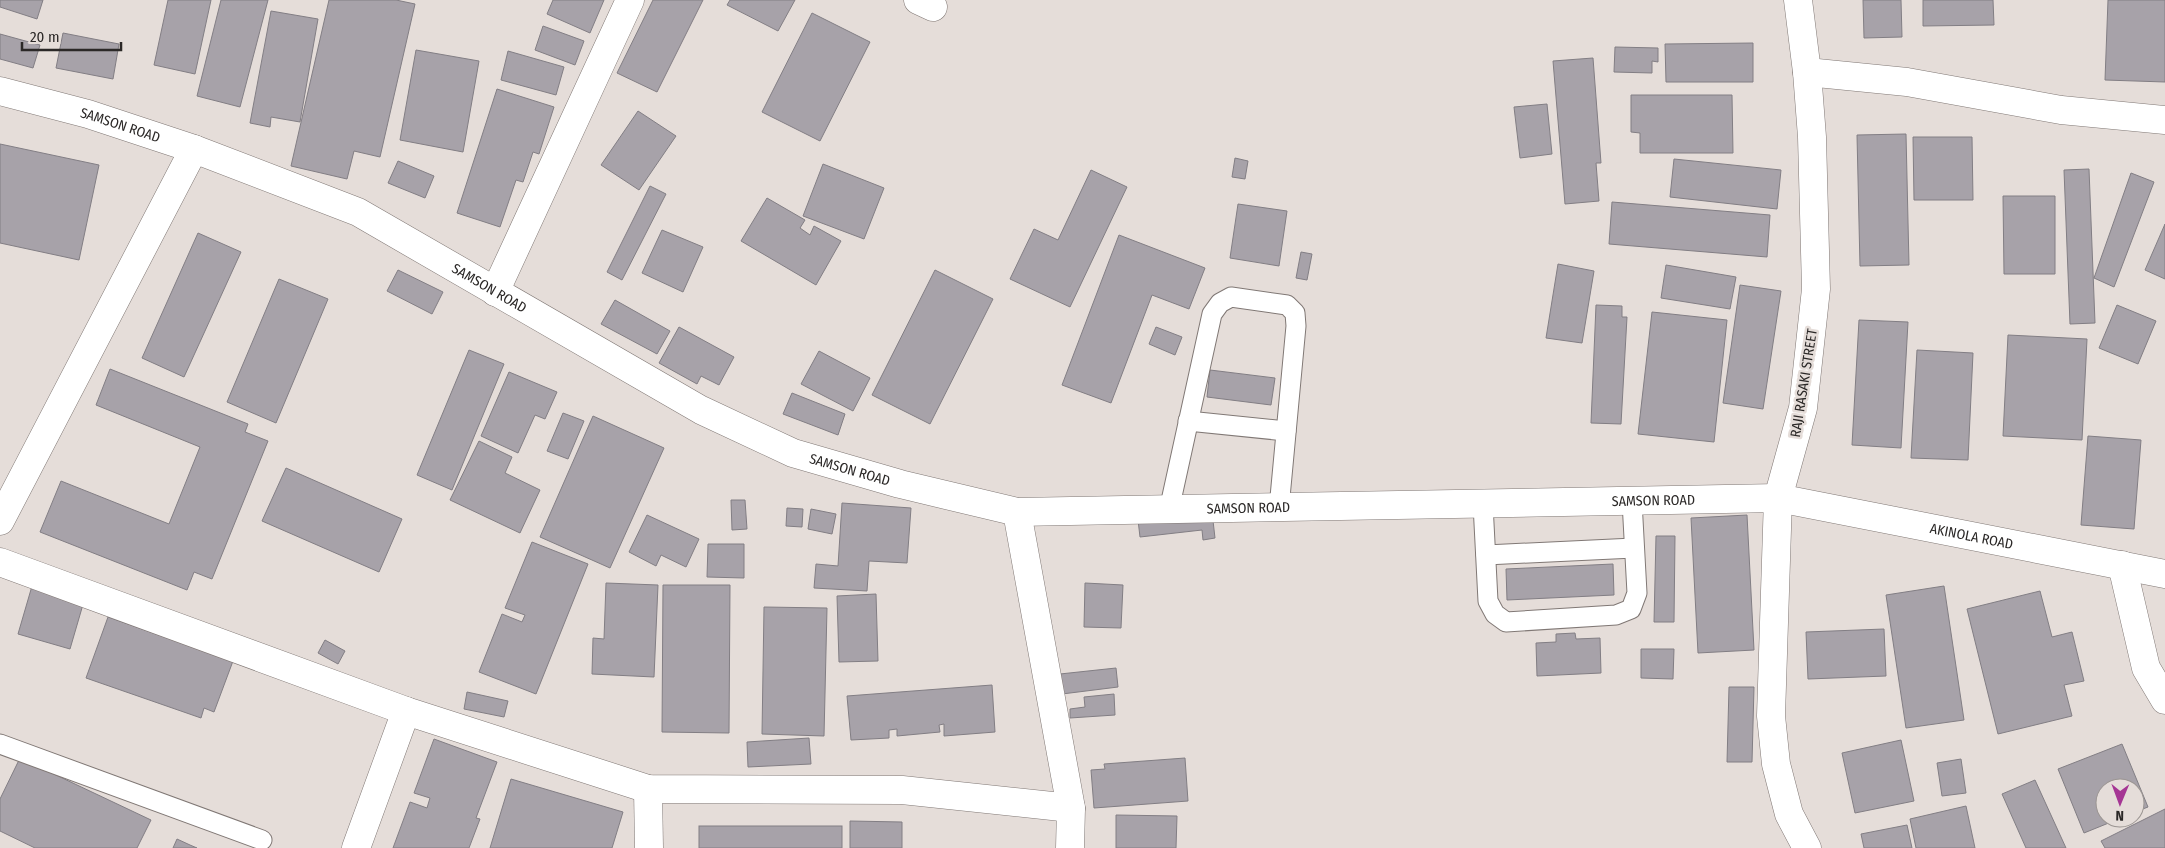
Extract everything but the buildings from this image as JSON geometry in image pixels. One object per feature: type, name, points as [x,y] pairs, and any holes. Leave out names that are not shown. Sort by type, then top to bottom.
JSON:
[{"type":"street","points":[[495,292],[630,0]]},
{"type":"street","name":"RAJI RASAKI STREET","points":[[1798,0],[1807,72],[1815,204],[1816,289],[1803,408],[1778,498],[1771,716],[1776,764],[1789,814],[1808,848]]},
{"type":"street","points":[[1807,72],[1907,82],[2061,110],[2165,120]]},
{"type":"street","name":"SAMSON ROAD","points":[[0,91],[88,114],[194,149],[358,212],[701,410],[793,453],[900,484],[1017,512],[1778,498]]},
{"type":"street","points":[[0,521],[194,149]]},
{"type":"street","name":"AKINOLA ROAD","points":[[1778,498],[2165,574]]},
{"type":"street","points":[[1017,512],[1070,808],[1070,848]]},
{"type":"street","points":[[0,562],[406,711],[648,789],[902,790],[1070,808]]},
{"type":"street","points":[[2122,565],[2146,668],[2165,700]]},
{"type":"street","points":[[356,848],[406,711]]},
{"type":"street","points":[[648,789],[648,848]]},
{"type":"lane","points":[[1169,510],[1212,314],[1220,303],[1231,297],[1287,305],[1295,313],[1296,326],[1279,508]]},
{"type":"lane","points":[[1188,421],[1286,431]]},
{"type":"lane","points":[[1483,504],[1488,601],[1495,614],[1506,622],[1616,615],[1631,609],[1636,593],[1632,501]]},
{"type":"lane","points":[[1486,555],[1634,548]]},
{"type":"lane","points":[[0,744],[262,840]]}]
